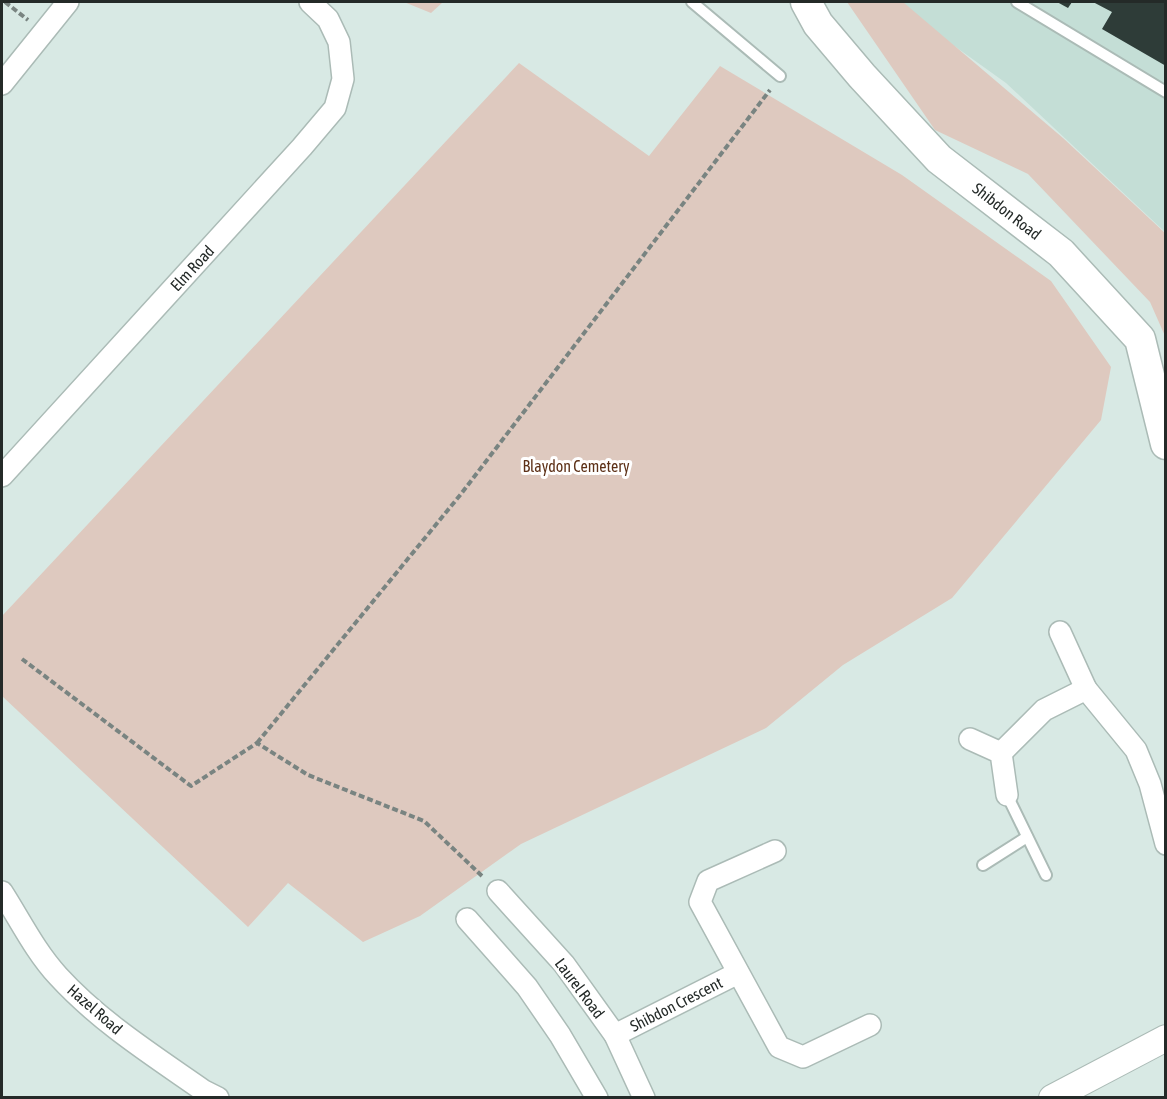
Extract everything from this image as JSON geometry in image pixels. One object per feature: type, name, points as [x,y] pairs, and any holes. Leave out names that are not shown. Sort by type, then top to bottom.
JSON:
[{"type":"main road","name":"Shibdon Road","points":[[806,2],[818,24],[862,76],[939,159],[1061,253],[1140,339],[1166,444]]},
{"type":"street","points":[[2,84],[68,2]]},
{"type":"street","name":"Elm Road","points":[[2,476],[335,108],[343,79],[339,42],[328,19],[310,2]]},
{"type":"street","points":[[1060,632],[1086,689],[1136,750],[1150,783],[1166,844]]},
{"type":"street","points":[[1001,753],[1044,710],[1086,689]]},
{"type":"street","points":[[970,739],[1001,753]]},
{"type":"street","points":[[1001,753],[1007,795]]},
{"type":"street","name":"Shibdon Crescent","points":[[775,851],[708,881],[700,902],[738,973],[779,1047],[803,1057],[870,1024]]},
{"type":"street","name":"Laurel Road","points":[[498,891],[564,964],[615,1035],[644,1098]]},
{"type":"street","name":"Hazel Road","points":[[3,898],[34,946],[58,976],[81,999],[118,1030],[204,1091],[218,1098]]},
{"type":"street","points":[[467,919],[527,987],[560,1035],[597,1098]]},
{"type":"street","name":"Shibdon Crescent","points":[[615,1035],[738,973]]},
{"type":"street","points":[[1052,1098],[1166,1038]]},
{"type":"lane","points":[[692,2],[780,76]]},
{"type":"lane","points":[[1017,2],[1166,92]]},
{"type":"lane","points":[[1007,795],[1046,875]]},
{"type":"lane","points":[[983,865],[1027,837]]},
{"type":"path","points":[[22,659],[191,786],[257,743],[461,494],[780,76]]},
{"type":"path","points":[[257,743],[308,775],[424,821],[498,891]]},
{"type":"shaded area","points":[[893,2],[1165,2],[1165,232],[1006,83]]},
{"type":"green space","points":[[404,2],[443,2],[431,13]]},
{"type":"green space","points":[[847,2],[903,2],[1063,138],[1165,233],[1165,336],[1150,302],[1028,174],[935,130]]},
{"type":"green space","name":"Blaydon Cemetery","points":[[519,63],[649,156],[720,66],[902,175],[1051,281],[1111,367],[1101,420],[952,598],[843,665],[766,728],[521,844],[420,916],[363,942],[288,883],[248,927],[2,696],[2,616]]},
{"type":"building","points":[[1057,2],[1072,2],[1068,8]]},
{"type":"building","points":[[1093,2],[1166,2],[1166,66],[1102,29],[1112,12]]}]
